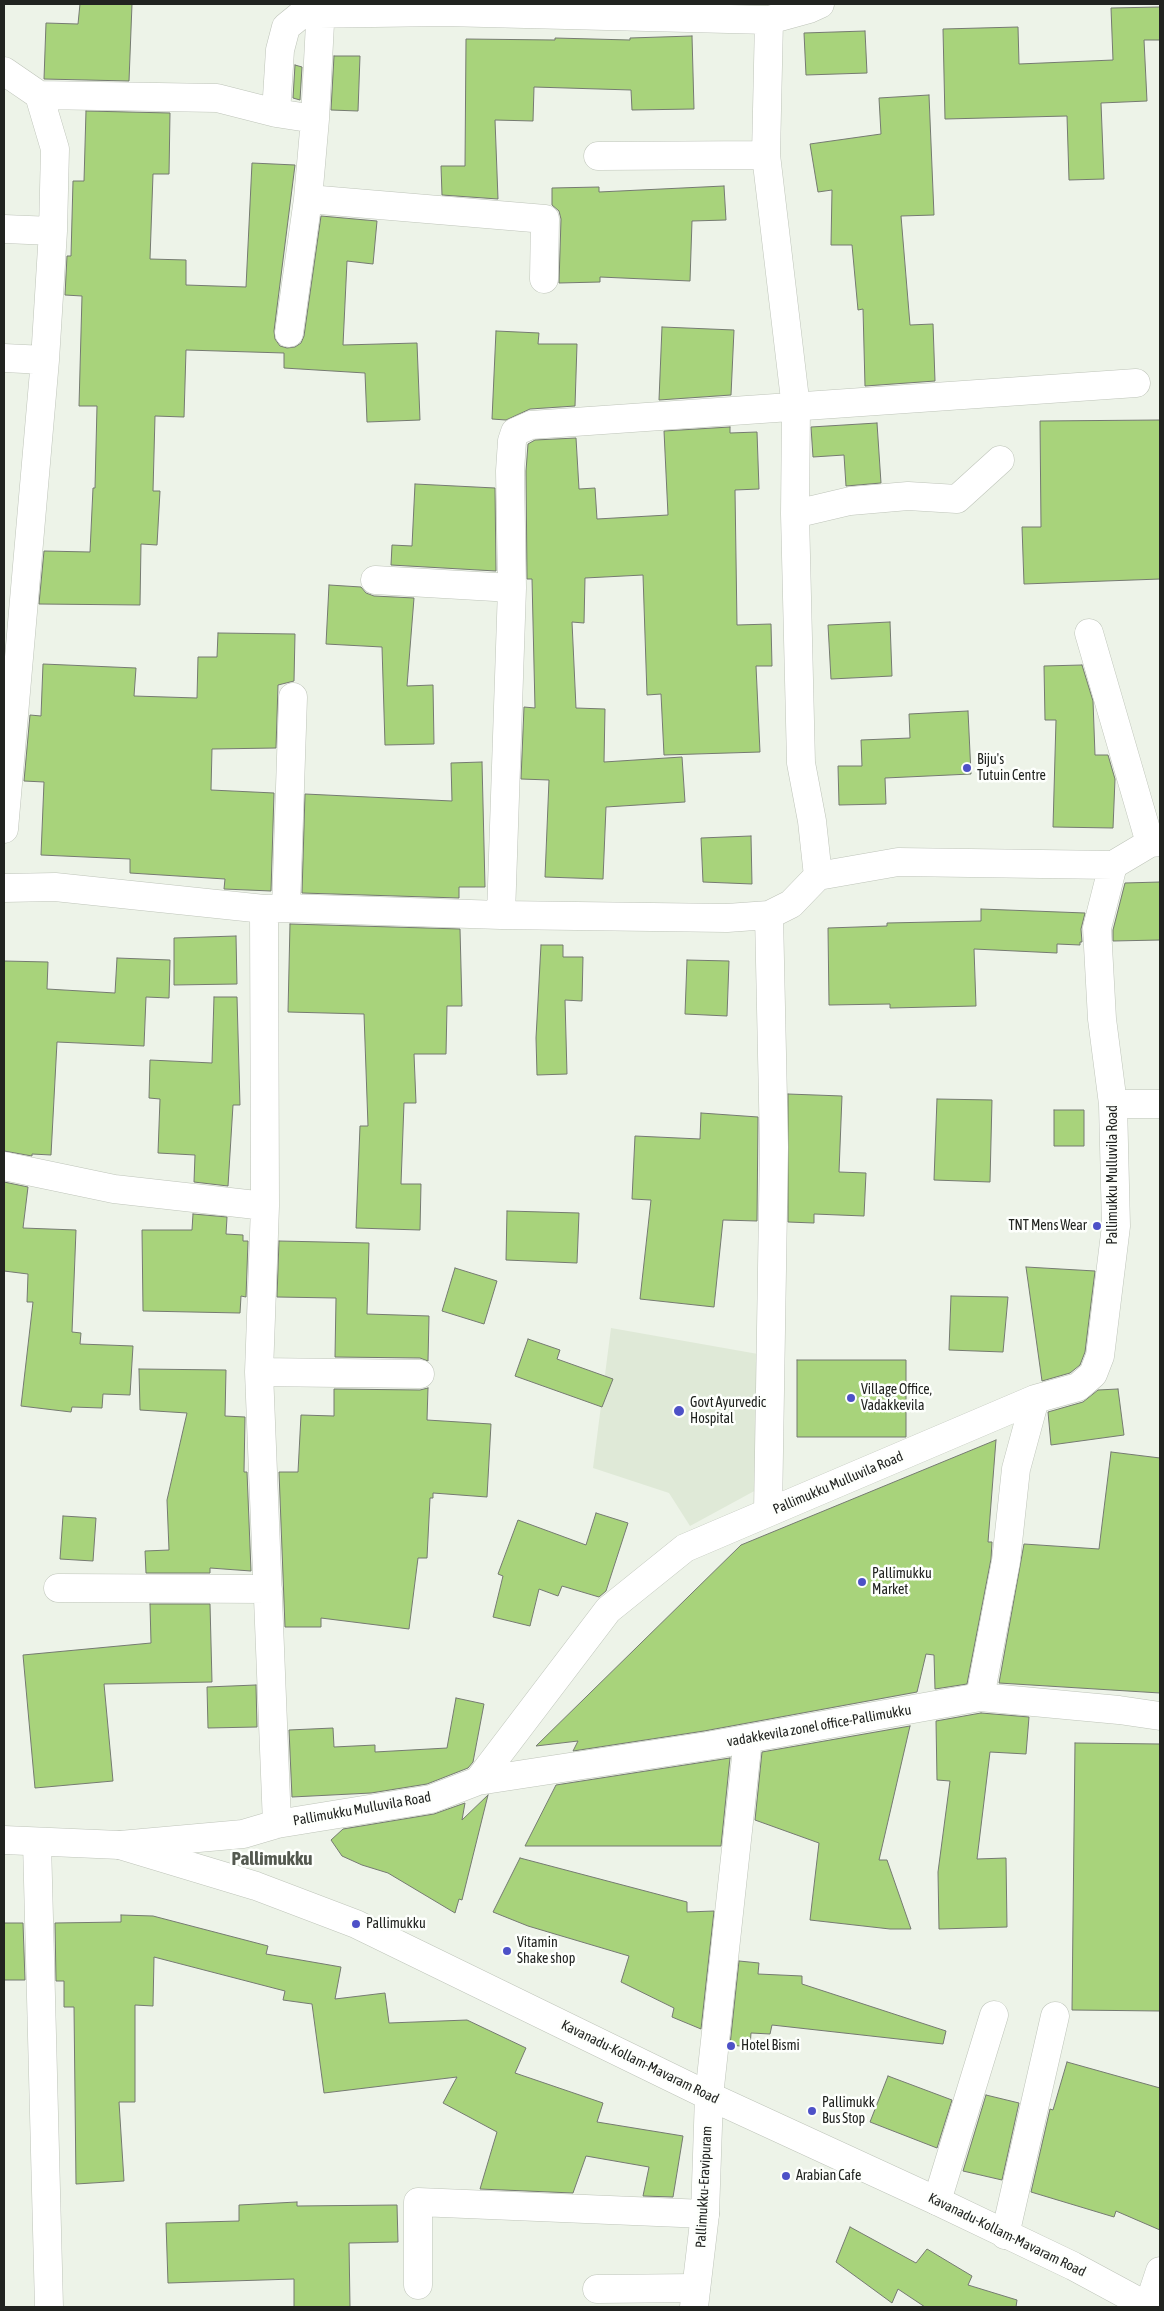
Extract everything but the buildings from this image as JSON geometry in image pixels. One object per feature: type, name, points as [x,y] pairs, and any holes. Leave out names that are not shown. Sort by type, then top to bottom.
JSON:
[{"type":"street","points":[[276,113],[280,50],[286,27],[302,14],[320,9],[445,8],[696,11],[769,20],[820,4]]},
{"type":"street","points":[[289,333],[308,199],[315,119],[320,9]]},
{"type":"street","points":[[769,20],[766,155],[796,408],[795,514],[801,763],[812,821],[818,876]]},
{"type":"street","points":[[4,68],[39,96],[55,148],[53,232],[45,360],[4,829]]},
{"type":"street","points":[[39,96],[217,98],[276,113],[315,119]]},
{"type":"street","points":[[598,156],[766,155]]},
{"type":"street","points":[[308,199],[545,219],[544,279]]},
{"type":"street","points":[[4,229],[53,232]]},
{"type":"street","points":[[4,358],[45,360]]},
{"type":"street","points":[[501,915],[512,588],[510,471],[512,441],[515,432],[531,425],[1136,383]]},
{"type":"street","points":[[795,514],[850,501],[908,496],[957,499],[1000,460]]},
{"type":"street","points":[[375,580],[512,588]]},
{"type":"street","points":[[4,888],[55,887],[275,909],[727,918],[769,915],[791,904],[818,876],[898,862],[1114,865],[1155,842],[1089,633]]},
{"type":"street","points":[[277,1824],[260,1372],[275,909],[293,697]]},
{"type":"street","name":"Pallimukku Mulluvila Road","points":[[120,1844],[244,1834],[277,1824],[432,1799],[478,1781],[608,1610],[685,1548],[1035,1399],[1078,1386],[1093,1374],[1100,1356],[1116,1226],[1114,1104],[1102,1019],[1098,928],[1114,865]]},
{"type":"street","points":[[768,1512],[774,1147],[769,915]]},
{"type":"street","points":[[1114,1104],[1160,1104]]},
{"type":"street","points":[[4,1166],[114,1189],[265,1206]]},
{"type":"street","points":[[260,1372],[420,1374]]},
{"type":"street","points":[[980,1697],[1006,1561],[1016,1470],[1035,1399]]},
{"type":"street","points":[[58,1588],[268,1589]]},
{"type":"street","name":"vadakkevila zonel office-Pallimukku","points":[[478,1781],[748,1739],[980,1697],[1119,1710],[1160,1716]]},
{"type":"street","name":"Pallimukku-Eravipuram","points":[[695,2297],[706,2214],[709,2096],[748,1739]]},
{"type":"street","points":[[4,1840],[120,1844]]},
{"type":"street","points":[[37,1842],[49,2307]]},
{"type":"street","name":"Kavanadu-Kollam-Mavaram Road","points":[[120,1844],[256,1886],[356,1924],[709,2096],[1073,2266],[1149,2307]]},
{"type":"street","points":[[937,2201],[994,2014]]},
{"type":"street","points":[[1005,2234],[1055,2016]]},
{"type":"street","points":[[418,2285],[418,2202],[706,2214]]},
{"type":"street","points":[[1149,2307],[1160,2271]]},
{"type":"street","points":[[597,2289],[695,2297]]},
{"type":"shaded area","name":"Govt Ayurvedic Hospital","points":[[611,1328],[758,1354],[758,1489],[690,1526],[669,1493],[593,1468]]},
{"type":"place","name":"Biju's Tutuin Centre","points":[[967,768]]},
{"type":"place","name":"TNT Mens Wear","points":[[1097,1226]]},
{"type":"place","name":"Village Office, Vadakkevila","points":[[851,1398]]},
{"type":"place","name":"Govt Ayurvedic Hospital","points":[[679,1411]]},
{"type":"place","name":"Pallimukku Market","points":[[862,1582]]},
{"type":"place","name":"Pallimukku","points":[[356,1924]]},
{"type":"place","name":"Vitamin Shake shop","points":[[507,1951]]},
{"type":"place","name":"Hotel Bismi","points":[[731,2046]]},
{"type":"place","name":"Pallimukk Bus Stop","points":[[812,2111]]},
{"type":"place","name":"Arabian Cafe","points":[[786,2176]]},
{"type":"district","name":"Pallimukku","points":[[272,1859]]}]
